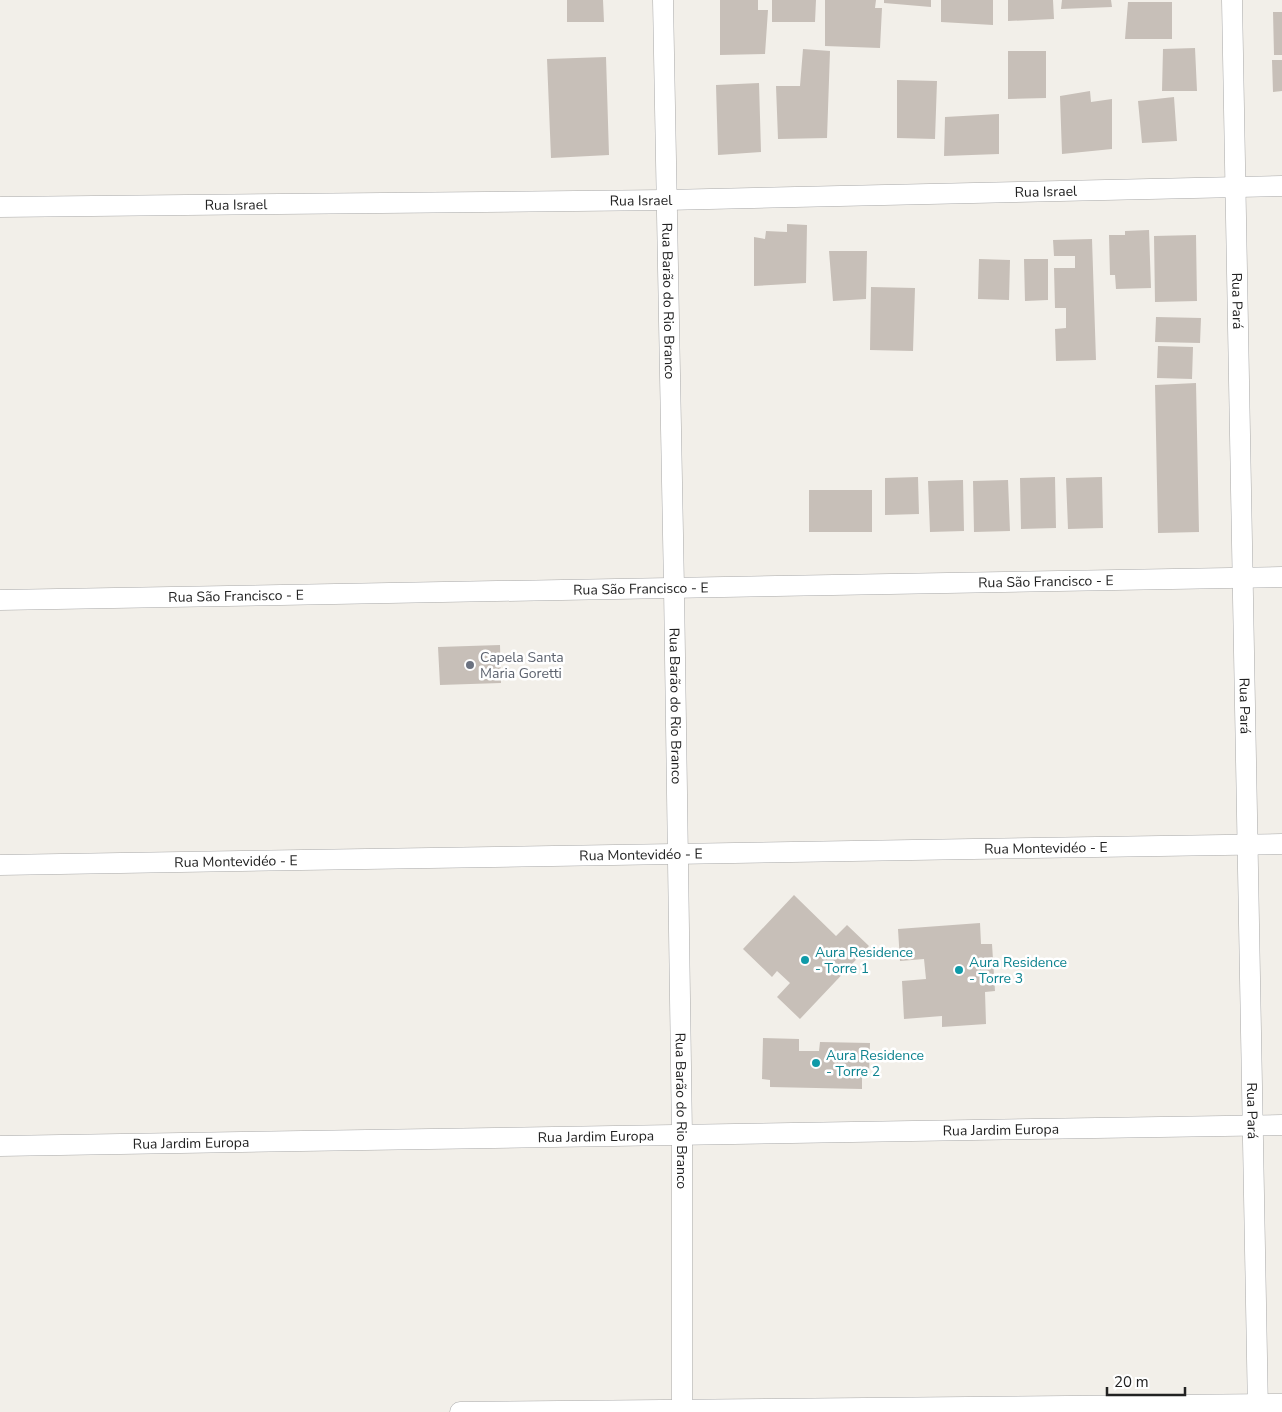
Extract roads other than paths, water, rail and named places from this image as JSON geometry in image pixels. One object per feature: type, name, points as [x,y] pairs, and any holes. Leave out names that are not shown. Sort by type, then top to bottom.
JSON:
[{"type":"street","name":"Rua Barão do Rio Branco","points":[[663,0],[682,1135],[682,1411]]},
{"type":"street","name":"Rua Pará","points":[[1232,0],[1258,1408]]},
{"type":"street","name":"Rua Israel","points":[[0,207],[666,200],[1282,186]]},
{"type":"street","name":"Rua São Francisco - E","points":[[0,600],[1282,577]]},
{"type":"street","name":"Rua Montevidéo - E","points":[[0,865],[1282,844]]},
{"type":"street","name":"Rua Jardim Europa","points":[[0,1146],[1282,1125]]},
{"type":"street","points":[[460,1412],[1258,1408],[1282,1404]]},
{"type":"place","name":"Capela Santa Maria Goretti","points":[[470,665]]},
{"type":"place","name":"Aura Residence - Torre 1","points":[[805,960]]},
{"type":"place","name":"Aura Residence - Torre 3","points":[[959,970]]},
{"type":"place","name":"Aura Residence - Torre 2","points":[[816,1063]]}]
